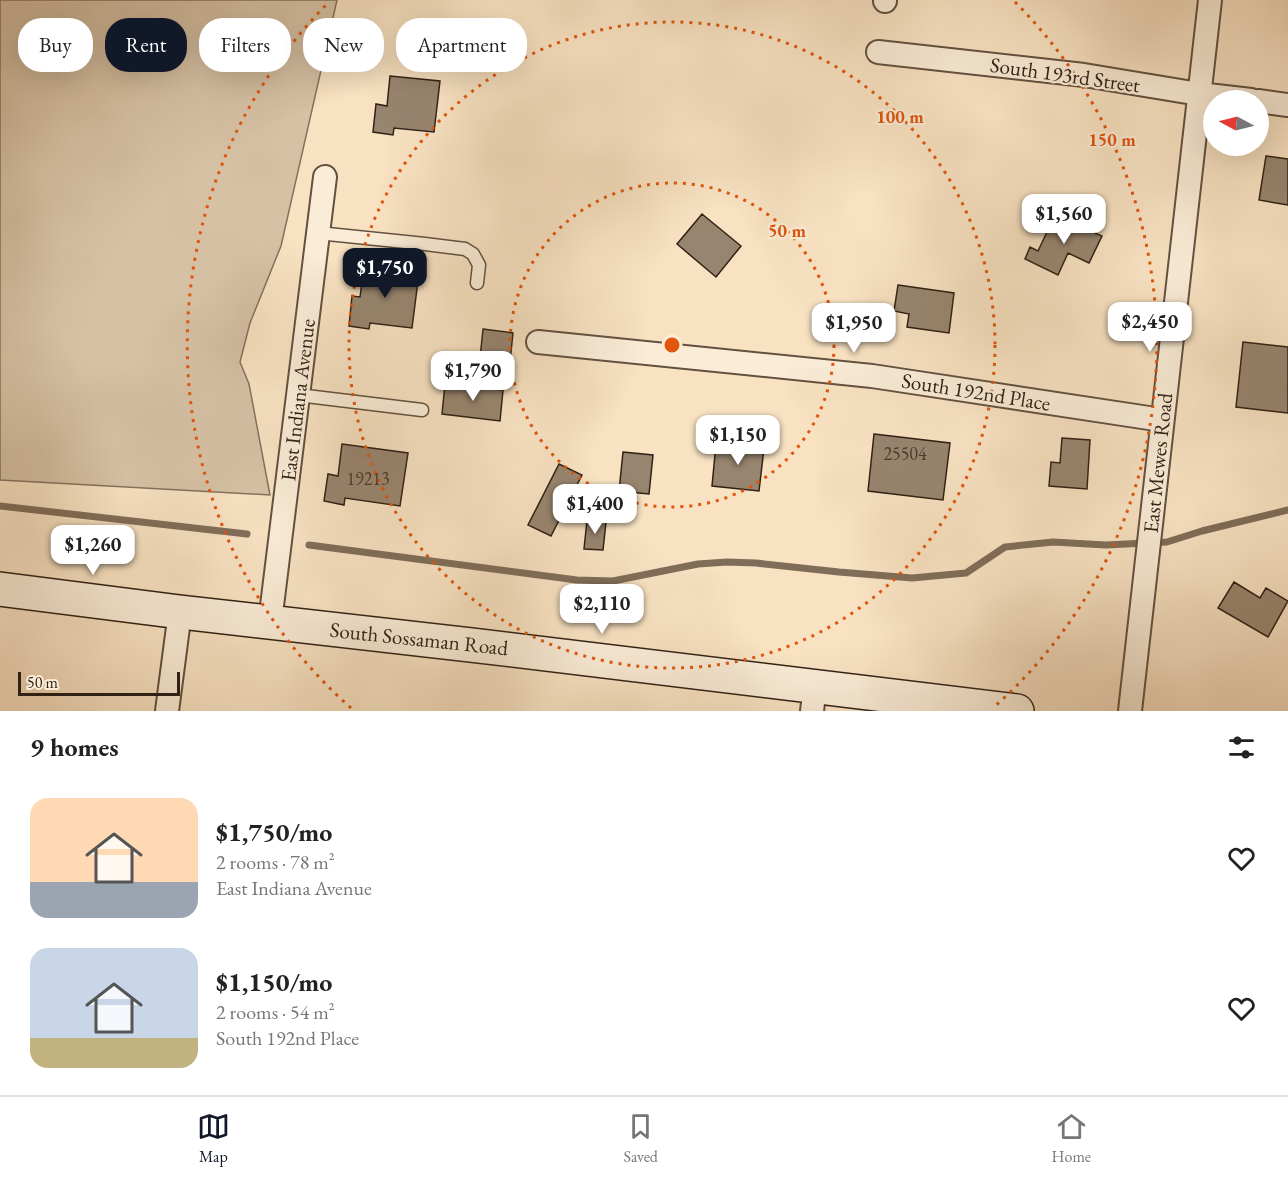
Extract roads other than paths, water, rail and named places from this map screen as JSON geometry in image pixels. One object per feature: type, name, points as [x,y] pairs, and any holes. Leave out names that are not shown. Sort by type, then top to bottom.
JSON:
[{"type":"main road","name":"South Sossaman Road","points":[[0,589],[270,622],[813,698],[1017,711]]},
{"type":"street","name":"East Mewes Road","points":[[1130,711],[1210,0]]},
{"type":"street","name":"South 193rd Street","points":[[878,52],[1084,75],[1203,94]]},
{"type":"street","points":[[1269,102],[1288,105]]},
{"type":"street","name":"East Indiana Avenue","points":[[270,622],[325,177]]},
{"type":"street","name":"South 192nd Place","points":[[538,342],[872,376],[1162,420]]},
{"type":"street","points":[[167,711],[180,612]]},
{"type":"lane","points":[[318,233],[465,249],[473,254],[479,265],[477,283]]},
{"type":"lane","points":[[298,395],[422,410]]},
{"type":"waterway","points":[[0,506],[247,534]]},
{"type":"waterway","points":[[309,545],[577,580],[613,581],[698,564],[727,562],[912,578],[966,573],[1005,547],[1053,542],[1106,545],[1167,542],[1288,510]]}]
